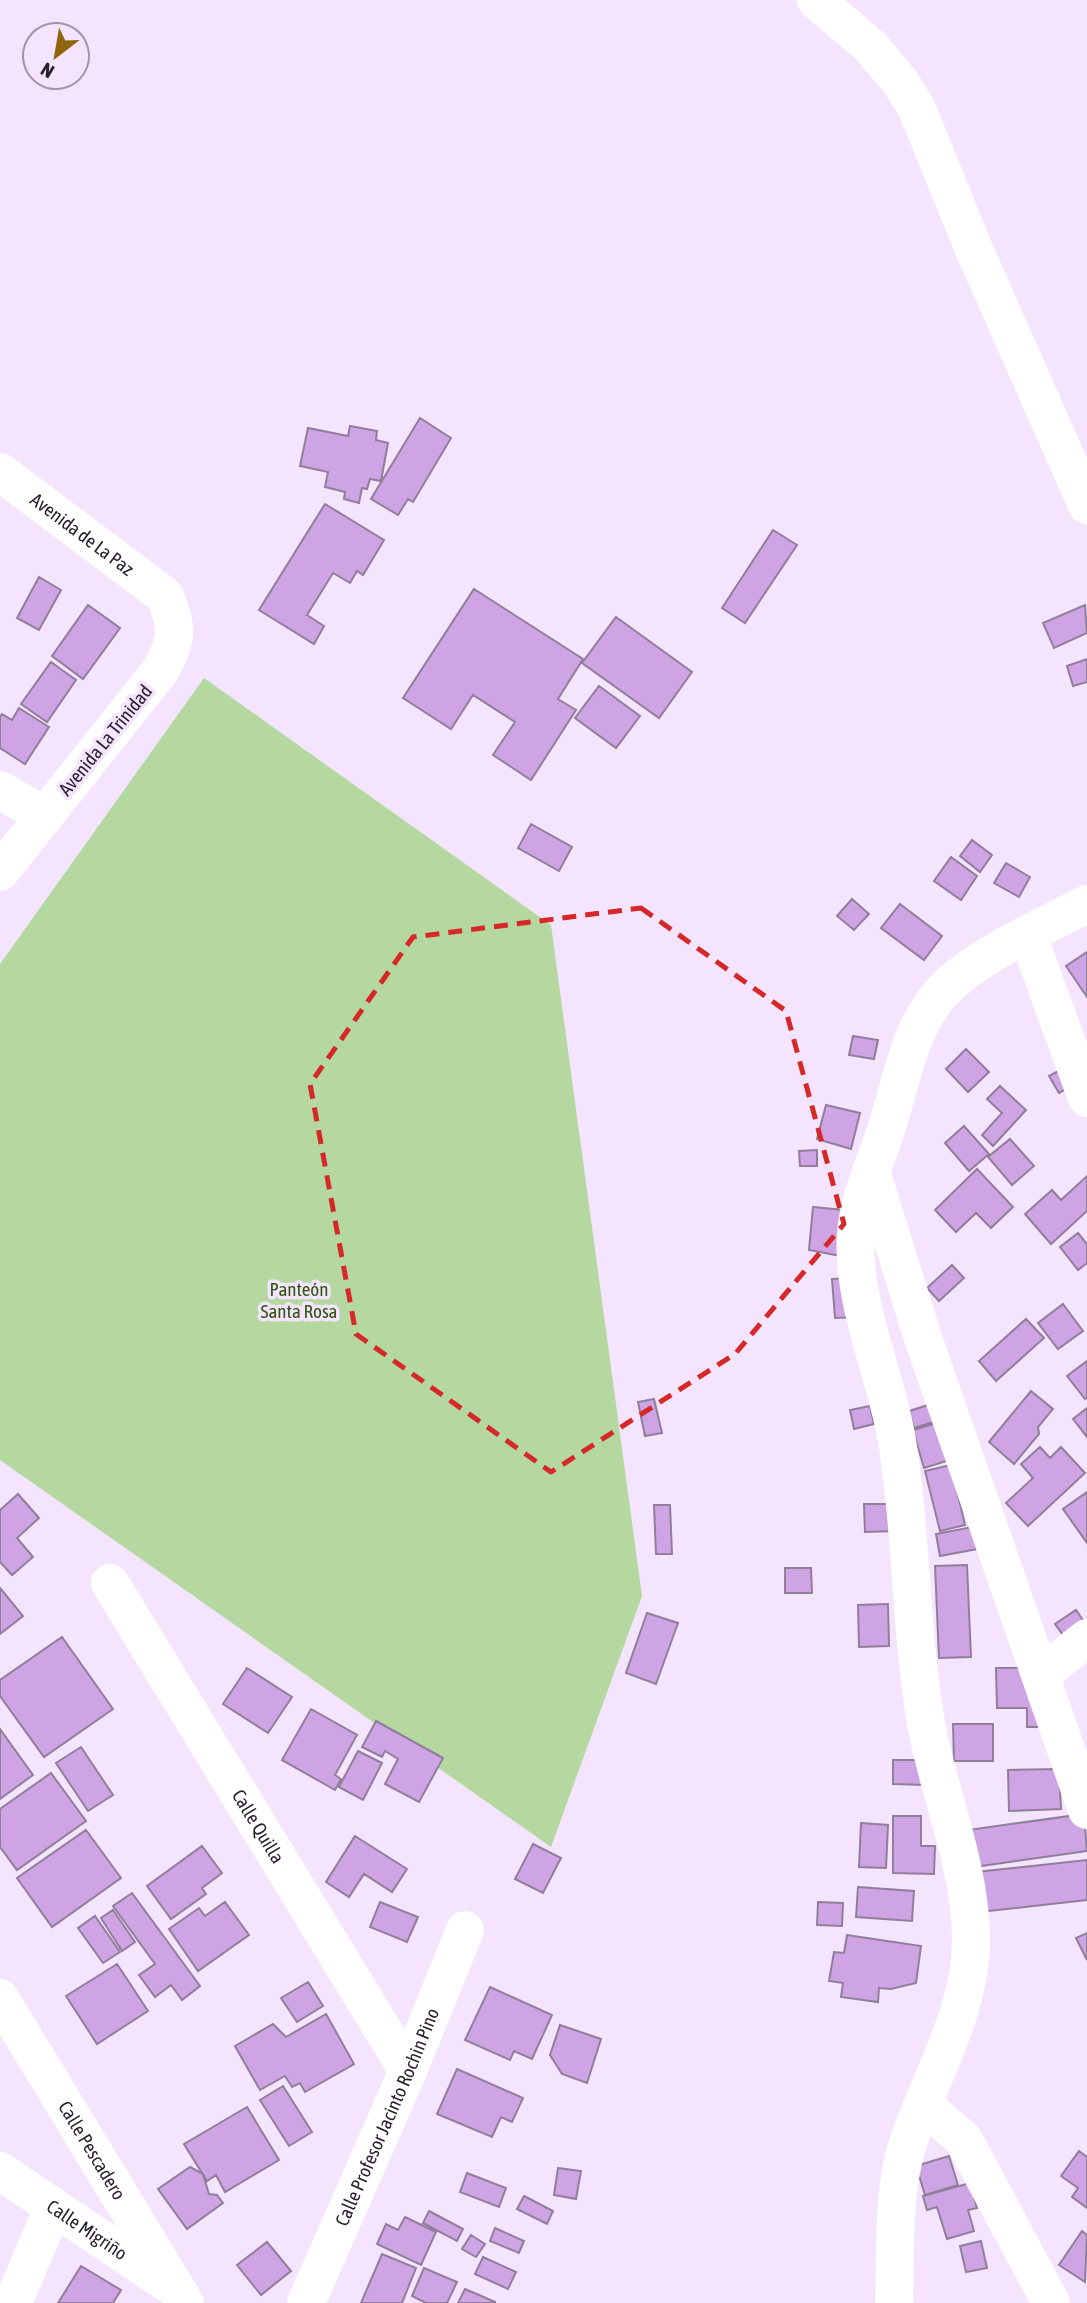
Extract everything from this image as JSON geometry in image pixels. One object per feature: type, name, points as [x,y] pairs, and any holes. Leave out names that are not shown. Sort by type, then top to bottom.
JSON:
[{"type":"street","points":[[816,0],[871,47],[901,83],[918,109],[973,247],[1087,505]]},
{"type":"street","name":"Avenida de La Paz","points":[[0,472],[165,596]]},
{"type":"street","name":"Avenida La Trinidad","points":[[0,872],[165,662],[175,638],[175,623],[165,596]]},
{"type":"street","points":[[0,790],[43,816]]},
{"type":"street","points":[[894,2303],[899,2200],[906,2148],[949,2040],[969,1974],[970,1919],[960,1859],[927,1726],[914,1638],[903,1486],[895,1432],[857,1266],[858,1222],[871,1171],[916,1033],[931,1007],[947,986],[972,967],[1087,904]]},
{"type":"street","points":[[1028,936],[1087,1098]]},
{"type":"street","points":[[871,1171],[923,1338],[1087,1810]]},
{"type":"street","name":"Calle Quilla","points":[[110,1583],[408,2071]]},
{"type":"street","points":[[1041,1675],[1087,1638]]},
{"type":"street","name":"Calle Profesor Jacinto Rochin Pino","points":[[306,2303],[408,2071],[464,1930]]},
{"type":"street","name":"Calle Pescadero","points":[[0,1998],[180,2296]]},
{"type":"street","points":[[923,2104],[964,2140],[1051,2303]]},
{"type":"street","name":"Calle Migriño","points":[[0,2171],[180,2296]]},
{"type":"street","points":[[13,2303],[53,2208]]},
{"type":"highlighted area","points":[[641,908],[786,1011],[844,1224],[735,1354],[551,1472],[356,1334],[310,1084],[413,937]]},
{"type":"green space","name":"Panteón Santa Rosa","points":[[204,678],[551,925],[642,1596],[551,1847],[0,1460],[0,964]]},
{"type":"building","points":[[420,418],[451,438],[413,502],[408,499],[398,515],[371,499]]},
{"type":"building","points":[[350,426],[377,431],[376,440],[388,443],[381,481],[370,479],[367,489],[362,488],[359,503],[344,499],[345,492],[325,487],[328,472],[300,466],[308,428],[348,436]]},
{"type":"building","points":[[325,504],[384,540],[363,575],[357,571],[350,583],[333,573],[307,615],[324,626],[314,644],[259,610]]},
{"type":"building","points":[[773,530],[797,545],[745,623],[722,608]]},
{"type":"building","points":[[39,577],[61,590],[39,630],[17,618]]},
{"type":"building","points":[[474,589],[583,659],[558,699],[576,710],[531,780],[493,755],[515,722],[473,695],[451,729],[403,698]]},
{"type":"building","points":[[88,605],[120,628],[83,679],[52,656]]},
{"type":"building","points":[[1085,605],[1087,633],[1054,648],[1043,623]]},
{"type":"building","points":[[616,617],[692,672],[659,718],[582,663]]},
{"type":"building","points":[[1087,659],[1087,682],[1073,686],[1067,666]]},
{"type":"building","points":[[51,662],[76,680],[47,722],[21,704]]},
{"type":"building","points":[[599,686],[640,716],[616,748],[575,718]]},
{"type":"building","points":[[19,708],[49,727],[25,764],[0,748],[0,717],[2,714],[12,720]]},
{"type":"building","points":[[531,824],[572,847],[559,871],[518,848]]},
{"type":"building","points":[[972,840],[992,855],[980,872],[960,856]]},
{"type":"building","points":[[951,857],[977,876],[961,900],[934,881]]},
{"type":"building","points":[[1006,863],[1030,877],[1019,897],[994,883]]},
{"type":"building","points":[[852,899],[869,914],[854,930],[837,916]]},
{"type":"building","points":[[900,904],[942,936],[924,960],[881,928]]},
{"type":"building","points":[[1087,952],[1087,997],[1066,966]]},
{"type":"building","points":[[853,1036],[878,1040],[874,1059],[849,1055]]},
{"type":"building","points":[[966,1049],[989,1072],[968,1092],[946,1069]]},
{"type":"building","points":[[1064,1068],[1074,1084],[1059,1093],[1049,1076]]},
{"type":"building","points":[[1000,1086],[1026,1110],[993,1146],[982,1135],[1002,1113],[987,1099]]},
{"type":"building","points":[[826,1105],[860,1113],[851,1149],[817,1139]]},
{"type":"building","points":[[964,1126],[989,1154],[969,1171],[945,1143]]},
{"type":"building","points":[[1010,1139],[1034,1166],[1012,1185],[988,1157]]},
{"type":"building","points":[[817,1150],[817,1166],[800,1166],[799,1151]]},
{"type":"building","points":[[977,1169],[1013,1207],[991,1228],[976,1213],[956,1232],[935,1210]]},
{"type":"building","points":[[1087,1176],[1087,1211],[1051,1244],[1025,1214],[1052,1190],[1061,1200]]},
{"type":"building","points":[[813,1207],[854,1211],[846,1257],[809,1250]]},
{"type":"building","points":[[1078,1233],[1087,1244],[1087,1263],[1078,1270],[1060,1247]]},
{"type":"building","points":[[952,1265],[964,1278],[939,1301],[927,1288]]},
{"type":"building","points":[[857,1278],[860,1317],[835,1318],[832,1279]]},
{"type":"building","points":[[1063,1304],[1083,1331],[1058,1349],[1038,1323]]},
{"type":"building","points":[[1026,1319],[1044,1338],[996,1381],[979,1361]]},
{"type":"building","points":[[1087,1361],[1087,1398],[1085,1399],[1067,1376]]},
{"type":"building","points":[[1031,1391],[1053,1409],[1038,1427],[1039,1434],[1014,1464],[989,1442]]},
{"type":"building","points":[[654,1399],[662,1433],[645,1436],[638,1402]]},
{"type":"building","points":[[938,1402],[943,1419],[914,1428],[909,1411]]},
{"type":"building","points":[[870,1406],[874,1424],[854,1429],[850,1410]]},
{"type":"building","points":[[1087,1408],[1087,1437],[1073,1419]]},
{"type":"building","points":[[947,1420],[959,1457],[924,1468],[913,1430]]},
{"type":"building","points":[[1040,1447],[1050,1458],[1061,1447],[1085,1473],[1028,1526],[1006,1503],[1033,1478],[1021,1464]]},
{"type":"building","points":[[951,1465],[965,1525],[940,1531],[925,1471]]},
{"type":"building","points":[[1087,1492],[1087,1543],[1063,1509]]},
{"type":"building","points":[[18,1494],[39,1518],[17,1538],[33,1557],[12,1575],[0,1562],[0,1510]]},
{"type":"building","points":[[864,1504],[896,1504],[897,1531],[865,1532]]},
{"type":"building","points":[[654,1505],[670,1505],[672,1554],[656,1554]]},
{"type":"building","points":[[978,1526],[983,1548],[940,1556],[936,1534]]},
{"type":"building","points":[[967,1565],[971,1657],[939,1658],[935,1566]]},
{"type":"building","points":[[785,1568],[811,1568],[812,1593],[785,1593]]},
{"type":"building","points":[[0,1588],[23,1616],[0,1634]]},
{"type":"building","points":[[888,1604],[889,1646],[859,1647],[858,1605]]},
{"type":"building","points":[[1076,1610],[1087,1626],[1068,1642],[1055,1624]]},
{"type":"building","points":[[647,1613],[678,1623],[656,1684],[626,1673]]},
{"type":"building","points":[[62,1637],[113,1709],[44,1757],[0,1696],[0,1680]]},
{"type":"building","points":[[247,1668],[292,1697],[268,1733],[223,1704]]},
{"type":"building","points":[[996,1668],[1027,1668],[1047,1727],[1027,1727],[1027,1708],[997,1708]]},
{"type":"building","points":[[311,1709],[357,1735],[335,1775],[341,1779],[335,1790],[282,1760]]},
{"type":"building","points":[[376,1721],[443,1758],[419,1802],[385,1784],[398,1759],[385,1751],[382,1757],[362,1747]]},
{"type":"building","points":[[953,1724],[993,1724],[993,1761],[954,1761]]},
{"type":"building","points":[[0,1729],[33,1775],[0,1799]]},
{"type":"building","points":[[81,1747],[113,1795],[88,1811],[56,1763]]},
{"type":"building","points":[[358,1751],[382,1763],[363,1800],[339,1787]]},
{"type":"building","points":[[893,1760],[925,1760],[924,1785],[893,1784]]},
{"type":"building","points":[[1059,1769],[1061,1809],[1009,1811],[1008,1770]]},
{"type":"building","points":[[51,1773],[86,1821],[17,1870],[0,1847],[0,1809]]},
{"type":"building","points":[[1084,1814],[1087,1851],[974,1867],[968,1830]]},
{"type":"building","points":[[893,1816],[921,1816],[921,1846],[935,1846],[934,1874],[893,1873]]},
{"type":"building","points":[[861,1823],[888,1825],[886,1868],[859,1867]]},
{"type":"building","points":[[86,1830],[121,1878],[52,1927],[17,1878]]},
{"type":"building","points":[[355,1836],[407,1869],[392,1892],[364,1874],[349,1897],[326,1882]]},
{"type":"building","points":[[533,1844],[561,1858],[543,1893],[515,1879]]},
{"type":"building","points":[[202,1846],[222,1873],[202,1888],[206,1894],[171,1919],[147,1886]]},
{"type":"building","points":[[1087,1860],[1087,1900],[980,1912],[976,1872]]},
{"type":"building","points":[[858,1887],[914,1891],[912,1921],[856,1917]]},
{"type":"building","points":[[132,1893],[200,1986],[182,2000],[171,1985],[155,1997],[139,1975],[155,1964],[113,1906]]},
{"type":"building","points":[[225,1902],[249,1935],[198,1971],[169,1929],[199,1908],[205,1916]]},
{"type":"building","points":[[380,1902],[418,1917],[407,1942],[370,1927]]},
{"type":"building","points":[[818,1902],[843,1903],[842,1926],[817,1925]]},
{"type":"building","points":[[113,1910],[135,1942],[122,1951],[101,1918]]},
{"type":"building","points":[[95,1916],[120,1952],[103,1963],[78,1928]]},
{"type":"building","points":[[1087,1933],[1087,1960],[1076,1938]]},
{"type":"building","points":[[847,1935],[921,1946],[916,1983],[891,1989],[879,1988],[878,2002],[841,1997],[843,1983],[829,1981],[834,1952],[844,1953]]},
{"type":"building","points":[[117,1964],[148,2011],[97,2044],[66,1996]]},
{"type":"building","points":[[308,1982],[323,2006],[297,2022],[281,1998]]},
{"type":"building","points":[[490,1987],[552,2015],[532,2059],[514,2051],[510,2060],[465,2040]]},
{"type":"building","points":[[326,2014],[354,2064],[305,2092],[300,2083],[292,2087],[285,2076],[260,2090],[235,2046],[273,2024],[286,2037]]},
{"type":"building","points":[[560,2025],[601,2039],[587,2083],[562,2074],[550,2055]]},
{"type":"building","points":[[457,2069],[523,2098],[512,2122],[501,2117],[492,2137],[437,2114]]},
{"type":"building","points":[[283,2086],[312,2132],[289,2146],[260,2100]]},
{"type":"building","points":[[247,2107],[279,2160],[225,2192],[216,2175],[207,2181],[184,2144]]},
{"type":"building","points":[[1079,2151],[1087,2157],[1087,2208],[1072,2197],[1078,2188],[1061,2176]]},
{"type":"building","points":[[949,2156],[958,2185],[925,2195],[916,2166]]},
{"type":"building","points":[[190,2167],[203,2174],[209,2194],[217,2195],[223,2203],[187,2229],[158,2189]]},
{"type":"building","points":[[558,2168],[581,2171],[576,2199],[554,2195]]},
{"type":"building","points":[[467,2173],[506,2188],[499,2207],[460,2192]]},
{"type":"building","points":[[970,2183],[977,2208],[968,2210],[974,2231],[947,2239],[937,2207],[927,2210],[923,2196]]},
{"type":"building","points":[[524,2196],[553,2211],[547,2224],[517,2209]]},
{"type":"building","points":[[429,2211],[463,2229],[457,2241],[423,2223]]},
{"type":"building","points":[[405,2217],[436,2232],[421,2265],[377,2244],[386,2224],[398,2230]]},
{"type":"building","points":[[495,2228],[524,2241],[519,2253],[490,2241]]},
{"type":"building","points":[[1082,2231],[1087,2235],[1085,2282],[1059,2265]]},
{"type":"building","points":[[471,2235],[485,2244],[476,2257],[462,2249]]},
{"type":"building","points":[[981,2241],[987,2268],[966,2272],[960,2246]]},
{"type":"building","points":[[267,2242],[291,2271],[261,2295],[237,2265]]},
{"type":"building","points":[[382,2254],[416,2268],[402,2303],[361,2303]]},
{"type":"building","points":[[483,2257],[516,2272],[508,2289],[475,2274]]},
{"type":"building","points":[[81,2266],[121,2290],[113,2303],[58,2303]]},
{"type":"building","points":[[424,2268],[457,2282],[447,2303],[426,2303],[412,2296]]},
{"type":"building","points":[[465,2289],[495,2302],[495,2303],[458,2303]]}]
